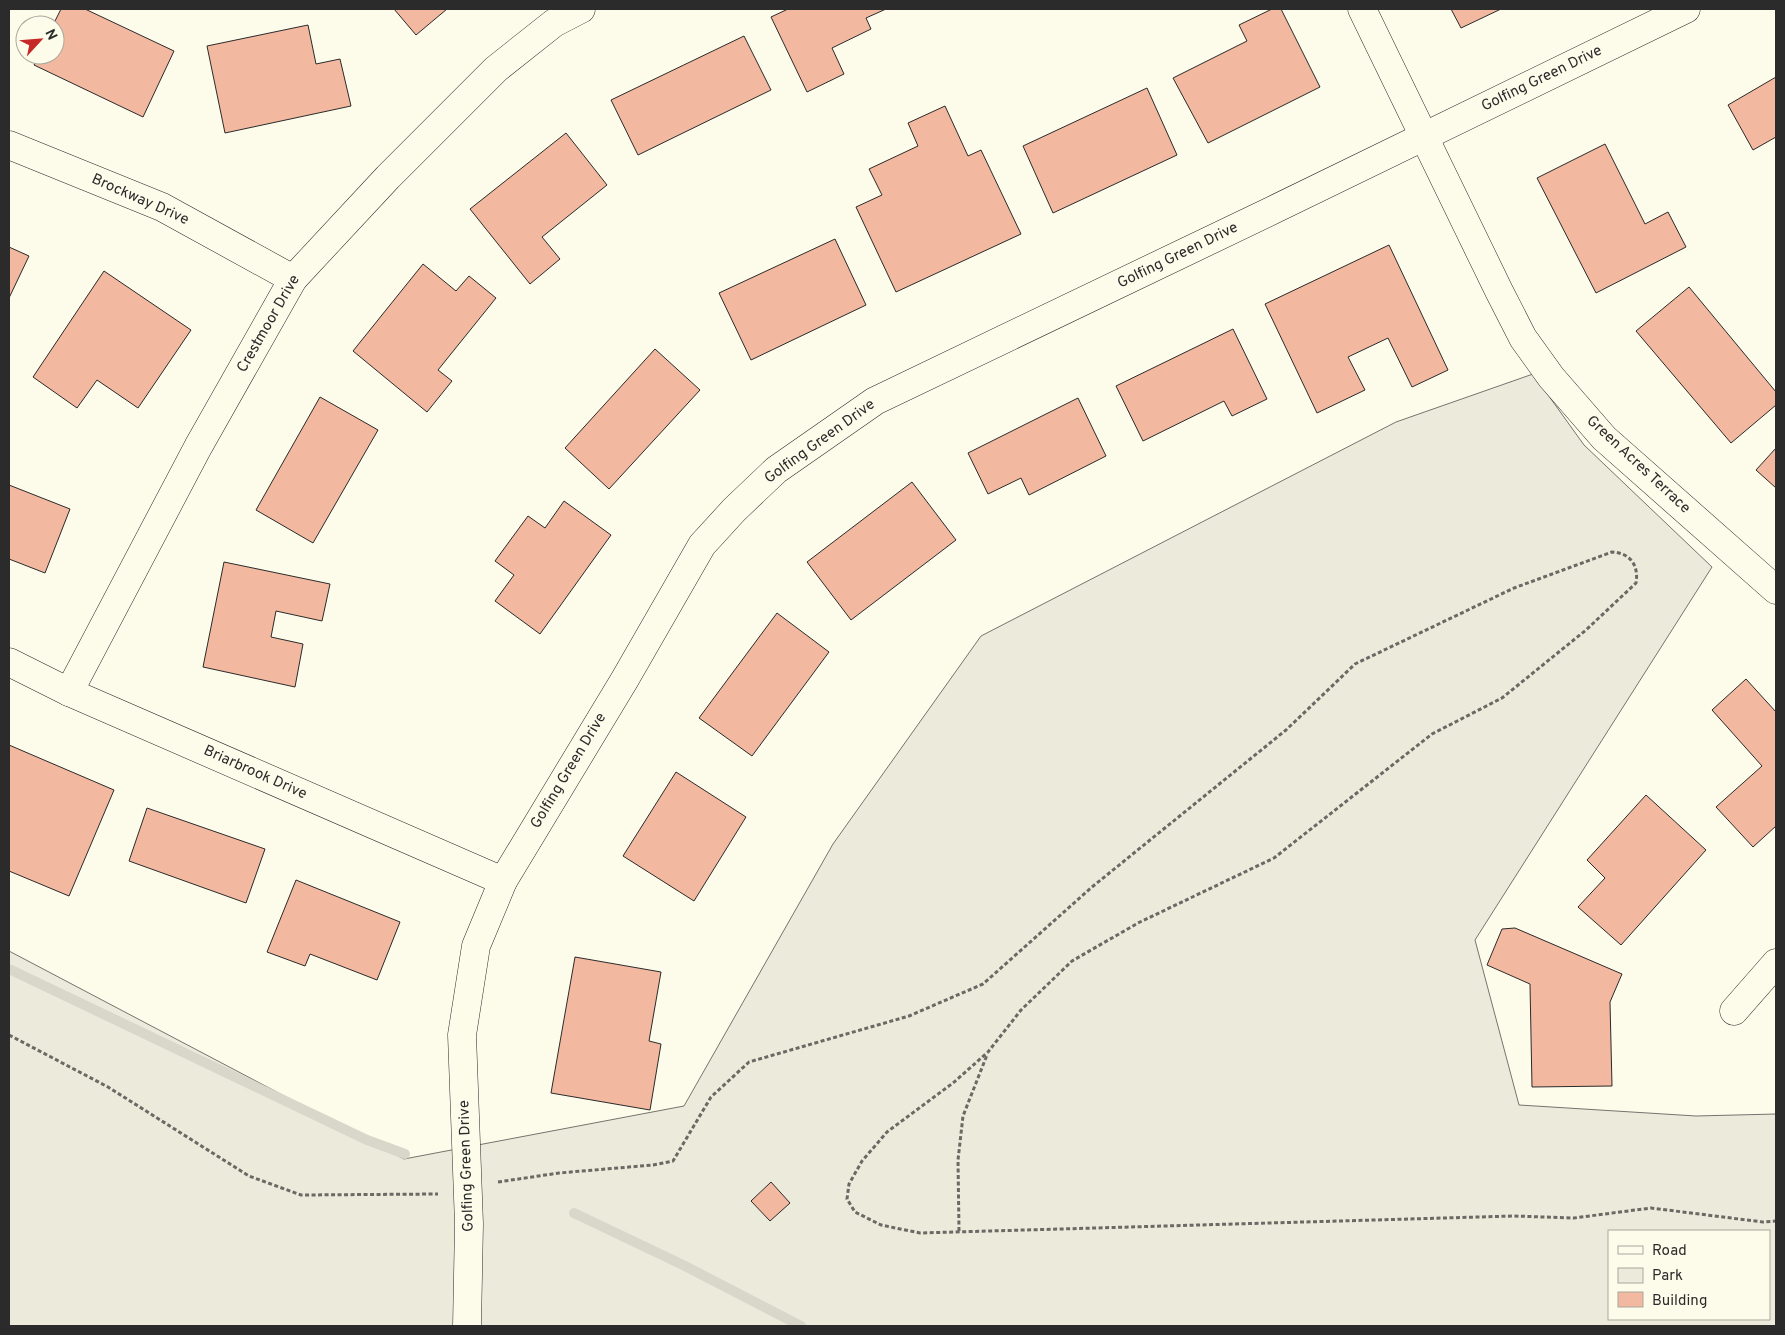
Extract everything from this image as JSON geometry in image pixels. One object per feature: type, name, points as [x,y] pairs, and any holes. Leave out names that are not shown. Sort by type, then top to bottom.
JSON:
[{"type":"street","name":"Crestmoor Drive","points":[[69,692],[198,447],[293,279],[388,177],[496,69],[554,23],[581,9]]},
{"type":"street","name":"Green Acres Terrace","points":[[1362,9],[1425,136],[1452,199],[1523,338],[1551,377],[1604,438],[1776,590]]},
{"type":"street","name":"Golfing Green Drive","points":[[467,1326],[468,1187],[462,1035],[476,946],[503,881],[625,678],[702,545],[734,510],[776,470],[875,401],[1686,9]]},
{"type":"street","name":"Brockway Drive","points":[[9,145],[162,207],[293,279]]},
{"type":"street","name":"Briarbrook Drive","points":[[9,662],[69,692],[503,881]]},
{"type":"street","points":[[1734,1011],[1776,962]]},
{"type":"path","points":[[9,1035],[108,1087],[249,1176],[301,1195],[439,1194],[468,1187],[559,1173],[653,1165],[673,1161],[711,1097],[749,1062],[909,1016],[983,984],[1092,887],[1286,730],[1355,664],[1514,588],[1612,552],[1626,555],[1632,561],[1636,568],[1636,583],[1586,630],[1502,698],[1432,734],[1274,858],[1138,923],[1072,961],[1021,1010],[988,1052],[953,1083],[887,1132],[862,1161],[849,1184],[847,1199],[855,1212],[881,1225],[920,1233],[1514,1216],[1574,1218],[1651,1208],[1763,1222],[1776,1221]]},
{"type":"path","points":[[959,1231],[958,1160],[962,1116],[988,1052]]},
{"type":"green space","points":[[1533,374],[1584,445],[1712,567],[1475,940],[1519,1105],[1696,1116],[1776,1114],[1776,1326],[9,1326],[9,951],[404,1159],[684,1106],[833,844],[981,636],[1396,422]]},
{"type":"building","points":[[61,9],[85,9],[174,51],[143,117],[34,65],[65,65],[65,15],[58,15]]},
{"type":"building","points":[[394,9],[447,9],[416,35]]},
{"type":"building","points":[[788,9],[886,9],[866,18],[871,29],[832,48],[844,74],[807,92],[771,17]]},
{"type":"building","points":[[1272,9],[1281,9],[1320,87],[1208,143],[1173,78],[1247,41],[1239,25]]},
{"type":"building","points":[[1451,9],[1501,9],[1461,28]]},
{"type":"building","points":[[308,25],[316,64],[340,59],[351,106],[225,133],[207,46]]},
{"type":"building","points":[[744,36],[771,90],[638,155],[611,100]]},
{"type":"building","points":[[1776,77],[1776,137],[1753,150],[1728,105]]},
{"type":"building","points":[[1147,88],[1177,155],[1053,213],[1023,146]]},
{"type":"building","points":[[945,106],[968,156],[981,150],[1021,234],[896,292],[856,207],[882,195],[869,169],[918,146],[908,123]]},
{"type":"building","points":[[566,133],[607,185],[542,237],[560,259],[530,284],[470,209]]},
{"type":"building","points":[[1605,144],[1645,224],[1668,212],[1686,247],[1596,293],[1537,178]]},
{"type":"building","points":[[835,239],[866,305],[751,360],[719,293]]},
{"type":"building","points":[[1389,245],[1448,370],[1412,387],[1388,338],[1348,357],[1365,390],[1317,413],[1265,304]]},
{"type":"building","points":[[9,247],[29,256],[9,298]]},
{"type":"building","points":[[423,264],[456,291],[469,276],[496,298],[438,370],[452,381],[427,412],[353,351]]},
{"type":"building","points":[[104,271],[191,330],[138,408],[97,380],[77,408],[33,377]]},
{"type":"building","points":[[1689,287],[1776,392],[1776,405],[1731,443],[1636,331]]},
{"type":"building","points":[[1233,329],[1267,399],[1232,416],[1224,401],[1143,441],[1116,386]]},
{"type":"building","points":[[655,349],[700,390],[609,489],[565,448]]},
{"type":"building","points":[[320,397],[378,430],[313,543],[256,510]]},
{"type":"building","points":[[1078,398],[1106,456],[1029,495],[1021,478],[988,494],[968,453]]},
{"type":"building","points":[[1776,448],[1776,488],[1756,470]]},
{"type":"building","points":[[912,482],[956,540],[851,620],[807,562]]},
{"type":"building","points":[[9,485],[70,509],[45,573],[9,559]]},
{"type":"building","points":[[564,501],[611,535],[540,634],[495,601],[514,575],[495,561],[528,516],[545,528]]},
{"type":"building","points":[[224,562],[330,584],[322,621],[276,611],[271,637],[303,644],[295,687],[203,667]]},
{"type":"building","points":[[777,613],[829,652],[752,756],[699,718]]},
{"type":"building","points":[[1746,679],[1776,712],[1776,826],[1753,847],[1716,807],[1762,766],[1712,710]]},
{"type":"building","points":[[9,745],[114,790],[69,896],[9,871]]},
{"type":"building","points":[[676,772],[746,817],[694,901],[623,856]]},
{"type":"building","points":[[1646,795],[1706,850],[1621,945],[1578,907],[1605,878],[1587,860]]},
{"type":"building","points":[[147,808],[265,849],[246,903],[129,861]]},
{"type":"building","points":[[296,880],[400,922],[377,980],[310,954],[305,966],[267,952]]},
{"type":"building","points":[[1515,928],[1622,974],[1610,1002],[1612,1086],[1532,1087],[1530,984],[1487,965],[1502,929]]},
{"type":"building","points":[[575,957],[661,972],[649,1041],[661,1044],[650,1110],[551,1093]]},
{"type":"building","points":[[771,1182],[790,1203],[770,1221],[751,1201]]},
{"type":"waterway","points":[[9,969],[367,1140],[405,1154]]},
{"type":"waterway","points":[[574,1213],[683,1265],[801,1326]]}]
